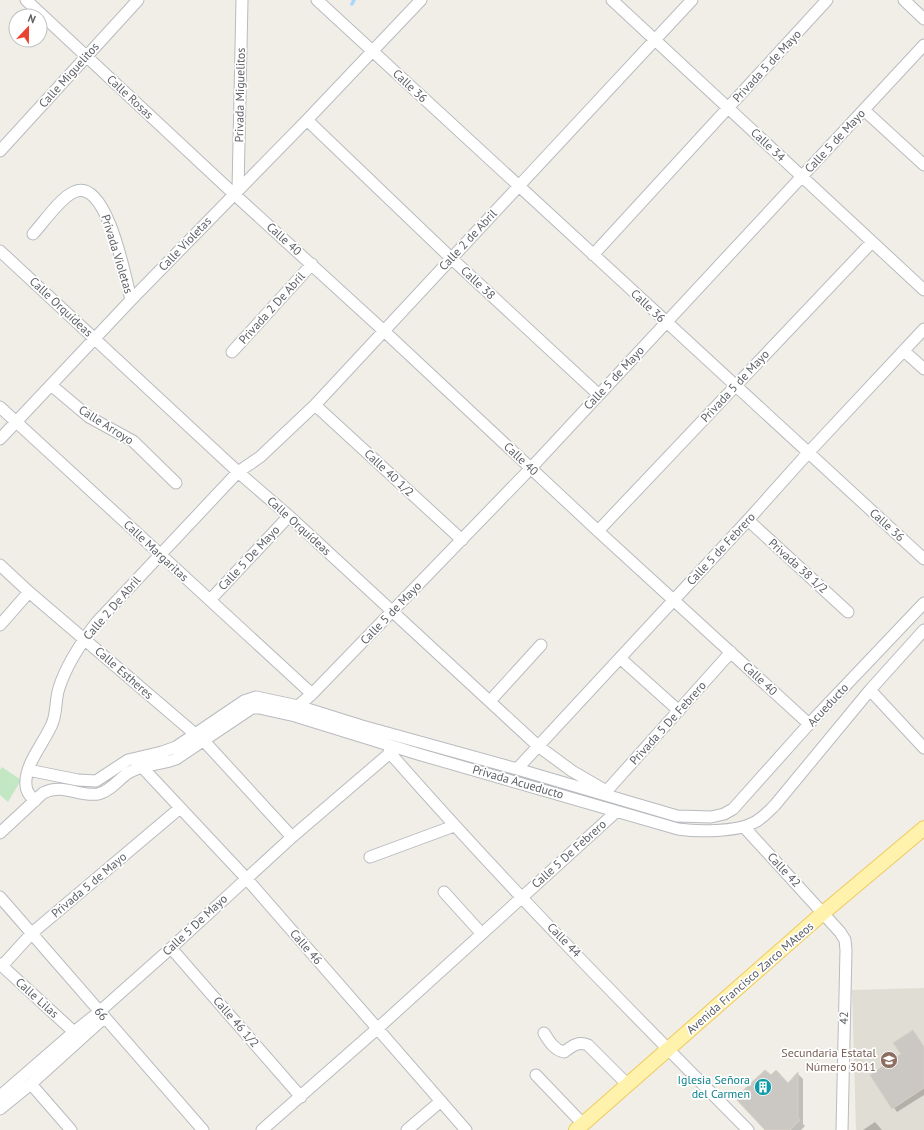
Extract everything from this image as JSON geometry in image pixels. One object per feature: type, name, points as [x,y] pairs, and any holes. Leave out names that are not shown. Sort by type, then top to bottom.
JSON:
[{"type":"main road","name":"Avenida Francisco Zarco MAteos","points":[[579,1127],[823,914],[923,830]]},
{"type":"street","name":"Calle Rosas","points":[[26,0],[236,192]]},
{"type":"street","name":"Calle Miguelitos","points":[[0,151],[138,0]]},
{"type":"street","name":"Privada Miguelitos","points":[[236,192],[242,0]]},
{"type":"street","name":"Calle 36","points":[[317,0],[924,559]]},
{"type":"street","name":"Calle Violetas","points":[[0,439],[94,338],[307,120],[421,0]]},
{"type":"street","name":"Calle 34","points":[[612,0],[924,290]]},
{"type":"street","name":"Calle 2 de Abril","points":[[238,472],[260,457],[315,405],[692,0]]},
{"type":"street","name":"Privada 5 de Mayo","points":[[593,255],[828,0]]},
{"type":"street","points":[[904,0],[924,19]]},
{"type":"street","name":"Calle 5 de Mayo","points":[[297,711],[531,468],[924,45]]},
{"type":"street","points":[[864,110],[924,165]]},
{"type":"street","name":"Calle 38","points":[[307,120],[451,258],[599,395]]},
{"type":"street","name":"Privada Violetas","points":[[33,234],[66,197],[74,191],[82,190],[88,193],[98,201],[111,225],[131,300]]},
{"type":"street","name":"Calle 40","points":[[236,192],[598,531],[810,724]]},
{"type":"street","name":"Privada 5 de Mayo","points":[[598,531],[872,242]]},
{"type":"street","name":"Calle Orquídeas","points":[[0,251],[238,472],[289,516],[538,746],[605,793]]},
{"type":"street","name":"Privada 2 De Abril","points":[[232,352],[312,264]]},
{"type":"street","name":"Calle 5 de Febrero","points":[[517,769],[924,329]]},
{"type":"street","points":[[904,351],[924,369]]},
{"type":"street","name":"Calle Arroyo","points":[[51,385],[89,417],[134,441],[176,483]]},
{"type":"street","name":"Calle 40 1/2","points":[[315,405],[462,540]]},
{"type":"street","name":"Calle Margaritas","points":[[0,407],[312,694]]},
{"type":"street","name":"Calle 2 De Abril","points":[[28,770],[52,724],[55,716],[59,688],[84,639],[97,622],[238,472]]},
{"type":"street","name":"Calle 5 De Mayo","points":[[210,600],[289,516]]},
{"type":"street","name":"Privada 38 1/2","points":[[748,520],[848,612]]},
{"type":"street","name":"Calle Estheres","points":[[0,565],[29,592],[199,738],[292,837]]},
{"type":"street","points":[[0,625],[29,592]]},
{"type":"street","name":"Acueducto","points":[[733,809],[810,724],[924,603]]},
{"type":"street","name":"Acueducto","points":[[744,827],[754,823],[775,805],[870,690],[924,630]]},
{"type":"street","points":[[490,701],[541,645]]},
{"type":"street","name":"Privada 5 De Febrero","points":[[605,793],[731,652]]},
{"type":"street","points":[[620,658],[679,711]]},
{"type":"street","points":[[870,690],[924,748]]},
{"type":"street","points":[[0,833],[43,793],[56,789],[100,794],[134,769],[165,763],[176,759],[199,738],[250,698],[256,697],[297,711]]},
{"type":"street","name":"Privada Acueducto","points":[[297,711],[389,749],[554,792],[616,812],[678,829],[704,831],[744,827]]},
{"type":"street","name":"Privada Acueducto","points":[[297,711],[362,726],[605,793],[678,816],[695,818],[711,817],[724,814],[733,809]]},
{"type":"street","points":[[35,801],[28,792],[26,786],[28,770],[96,782],[128,760],[162,752],[199,738]]},
{"type":"street","name":"Calle 5 De Mayo","points":[[1,1092],[74,1032],[102,1015],[246,878],[389,749]]},
{"type":"street","name":"Calle 44","points":[[389,749],[454,826],[748,1130]]},
{"type":"street","name":"Calle 46","points":[[142,767],[246,878],[466,1130]]},
{"type":"street","points":[[554,792],[558,781]]},
{"type":"street","name":"Privada 5 de Mayo","points":[[1,966],[32,933],[180,808]]},
{"type":"street","name":"Calle 5 De Febrero","points":[[262,1130],[378,1028],[616,812]]},
{"type":"street","points":[[370,857],[454,826]]},
{"type":"street","name":"Calle 42","points":[[744,827],[823,914]]},
{"type":"street","points":[[444,892],[482,934]]},
{"type":"street","name":"66","points":[[0,897],[203,1130]]},
{"type":"street","name":"42","points":[[823,914],[840,932],[845,940],[846,950],[842,1130]]},
{"type":"street","name":"Calle 46 1/2","points":[[171,948],[301,1097]]},
{"type":"street","name":"Calle Lilas","points":[[1,966],[74,1032]]},
{"type":"street","points":[[0,1109],[31,1084],[102,1015]]},
{"type":"street","points":[[544,1033],[560,1051],[564,1052],[575,1044],[582,1043],[588,1045],[628,1085]]},
{"type":"street","points":[[536,1075],[579,1127]]},
{"type":"street","points":[[31,1084],[71,1130]]},
{"type":"street","points":[[407,1130],[441,1101]]},
{"type":"shaded area","name":"Secundaria Estatal Número 3011","points":[[924,988],[924,1130],[856,1130],[852,990]]},
{"type":"green space","points":[[2,767],[21,780],[8,802],[0,795],[0,770]]},
{"type":"building","points":[[913,1030],[924,1047],[924,1088],[892,1109],[870,1075],[901,1054],[893,1043]]},
{"type":"building","points":[[765,1070],[771,1075],[776,1070],[788,1083],[798,1072],[798,1118],[800,1120],[790,1130],[765,1130],[735,1098]]},
{"type":"waterway","points":[[352,4],[354,0]]},
{"type":"place","name":"Secundaria Estatal Número 3011","points":[[889,1060]]},
{"type":"place","name":"Iglesia Señora del Carmen","points":[[763,1087]]}]
